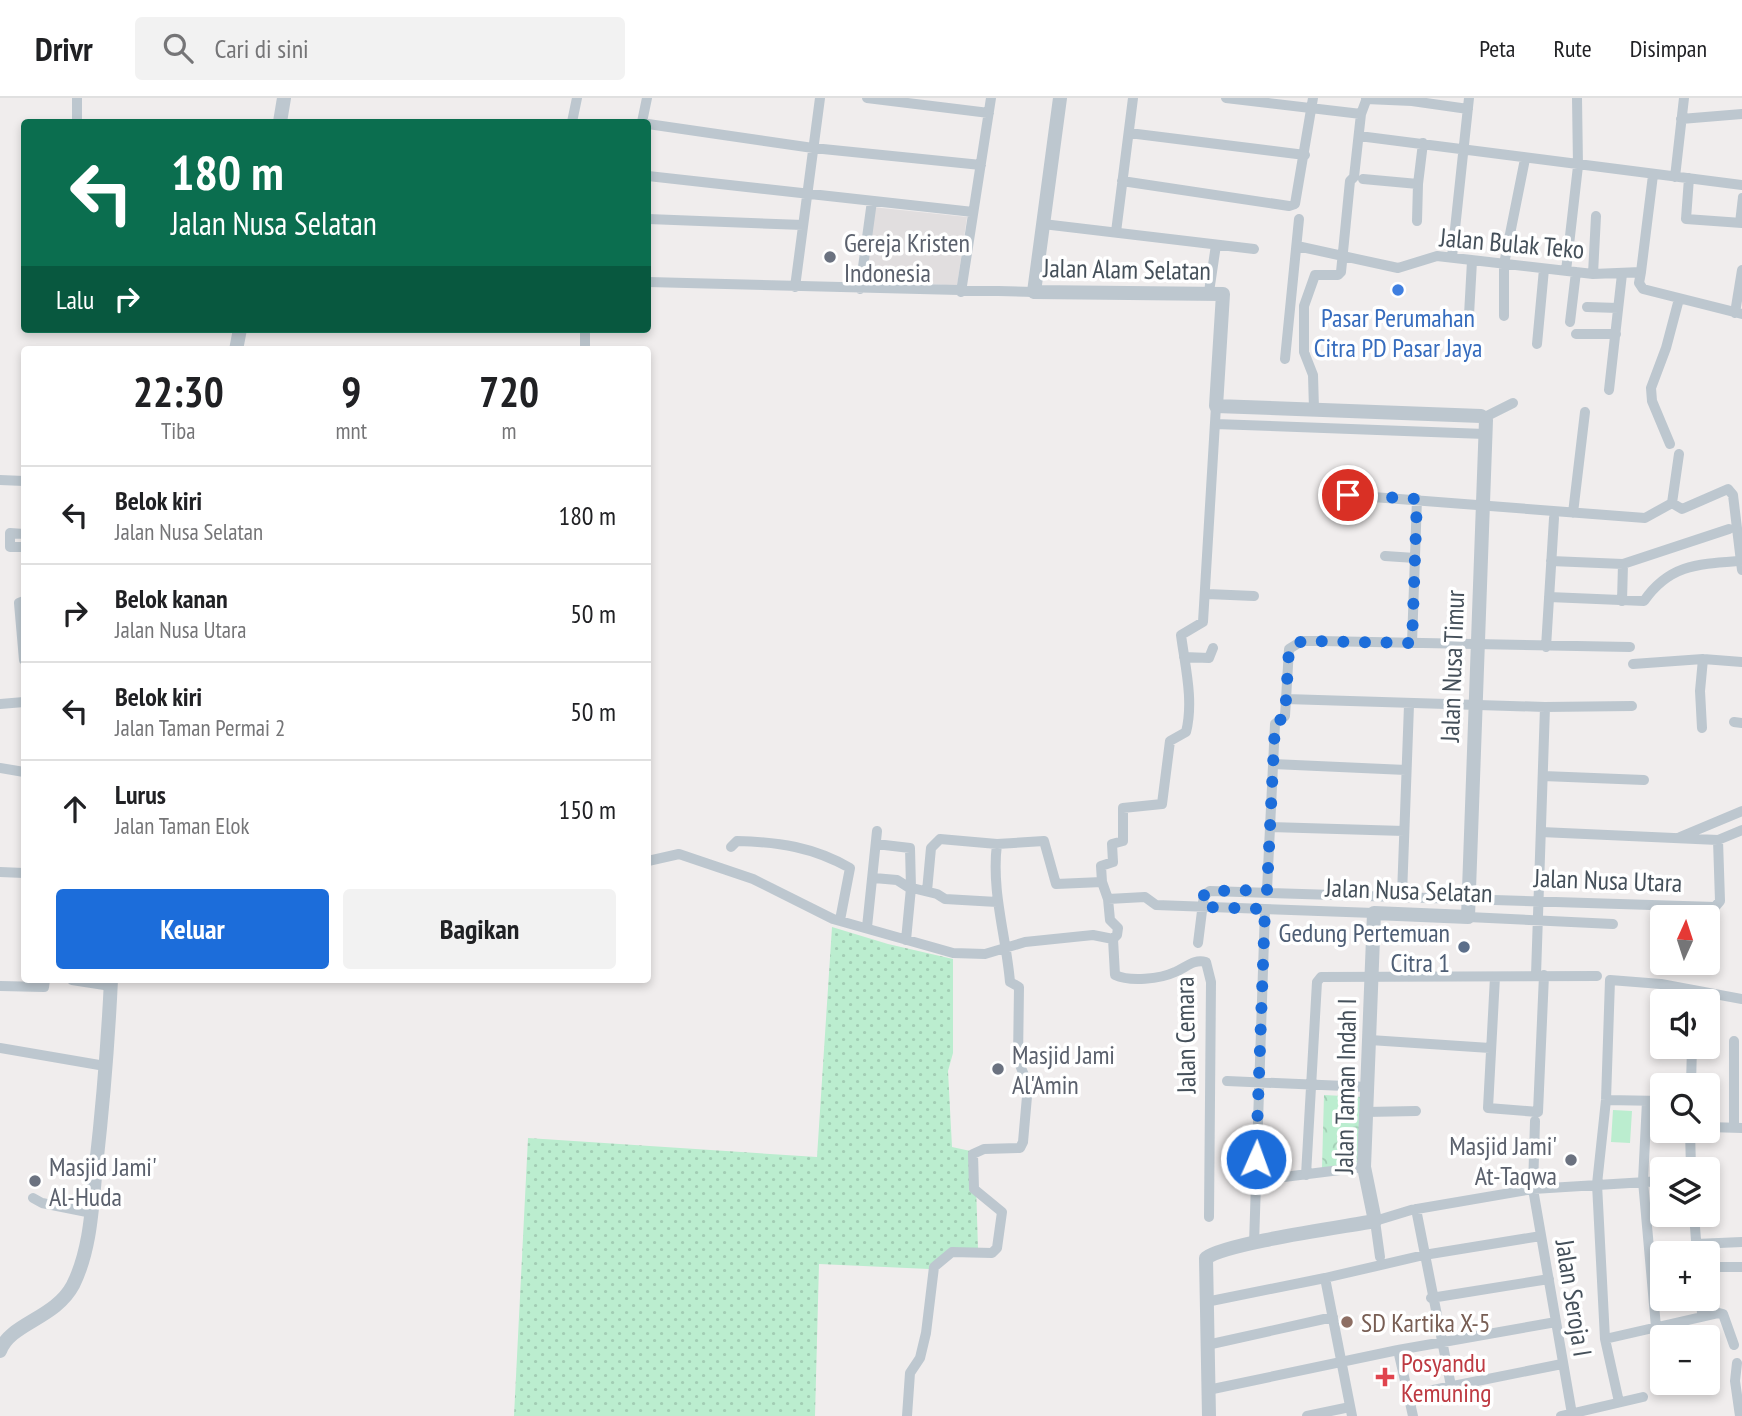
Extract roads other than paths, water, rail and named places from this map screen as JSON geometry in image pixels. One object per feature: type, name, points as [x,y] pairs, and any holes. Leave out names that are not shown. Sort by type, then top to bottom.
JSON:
[{"type":"street","points":[[77,98],[77,119]]},
{"type":"street","points":[[280,119],[284,98]]},
{"type":"street","points":[[573,119],[577,98]]},
{"type":"street","points":[[643,119],[647,98]]},
{"type":"street","points":[[795,287],[820,98]]},
{"type":"street","points":[[867,98],[989,113]]},
{"type":"street","points":[[961,292],[991,98]]},
{"type":"street","points":[[1034,292],[1060,98]]},
{"type":"street","points":[[1116,232],[1133,98]]},
{"type":"street","points":[[1226,98],[1312,104],[1362,114]]},
{"type":"street","points":[[1570,321],[1578,166],[1577,98]]},
{"type":"street","points":[[1675,177],[1684,98]]},
{"type":"street","points":[[1359,178],[1359,136],[1366,99],[1469,104],[1452,257]]},
{"type":"street","points":[[1122,181],[1289,206],[1298,198],[1312,104]]},
{"type":"street","points":[[1681,119],[1742,114]]},
{"type":"street","points":[[651,124],[813,148],[981,165]]},
{"type":"street","points":[[1129,133],[1305,155]]},
{"type":"street","points":[[1359,136],[1742,185]]},
{"type":"street","points":[[1417,221],[1423,144]]},
{"type":"street","points":[[1504,316],[1504,264],[1525,159]]},
{"type":"street","points":[[1653,175],[1639,283],[1643,289],[1739,313],[1742,270]]},
{"type":"street","points":[[651,176],[973,212]]},
{"type":"street","points":[[1314,409],[1313,374],[1304,352],[1304,306],[1315,275],[1338,275],[1340,272],[1350,181],[1359,178],[1419,184]]},
{"type":"street","points":[[1689,178],[1685,216],[1740,223],[1742,197]]},
{"type":"street","points":[[860,289],[872,201]]},
{"type":"street","points":[[1593,274],[1596,216]]},
{"type":"street","points":[[651,219],[803,225]]},
{"type":"street","points":[[1285,359],[1299,219]]},
{"type":"street","points":[[1043,224],[1254,249]]},
{"type":"street","points":[[1209,292],[1216,245]]},
{"type":"street","name":"Jalan Bulak Teko","points":[[1297,246],[1398,268],[1407,267],[1422,258],[1452,257],[1593,274],[1640,272]]},
{"type":"street","points":[[1469,315],[1472,261]]},
{"type":"street","points":[[1536,344],[1544,269]]},
{"type":"street","points":[[1609,390],[1622,274]]},
{"type":"street","name":"Jalan Alam Selatan","points":[[651,282],[961,292],[1223,294],[1225,299],[1216,406]]},
{"type":"street","points":[[1670,444],[1652,401],[1650,388],[1666,348],[1679,299]]},
{"type":"street","points":[[1587,307],[1618,308]]},
{"type":"street","points":[[1576,334],[1616,334]]},
{"type":"street","points":[[651,860],[680,854],[753,879],[840,920],[953,953],[985,954],[1007,947],[1093,935],[1113,939],[1118,928],[1110,920],[1101,866],[1114,862],[1112,844],[1123,841],[1123,808],[1162,804],[1170,741],[1186,732],[1189,722],[1181,635],[1203,622],[1216,406],[1485,417],[1513,403]]},
{"type":"street","points":[[1395,412],[1395,429]]},
{"type":"street","points":[[1573,513],[1585,412]]},
{"type":"street","name":"Jalan Nusa Timur","points":[[1468,917],[1485,417]]},
{"type":"street","points":[[1215,424],[1485,434]]},
{"type":"street","points":[[1672,503],[1679,454]]},
{"type":"street","points":[[0,480],[21,481]]},
{"type":"street","points":[[1549,597],[1644,601],[1658,581],[1698,564],[1740,566],[1733,495],[1728,489],[1682,509],[1672,503]]},
{"type":"street","points":[[1348,495],[1645,518],[1672,503]]},
{"type":"street","points":[[1412,643],[1417,499]]},
{"type":"street","points":[[1546,647],[1554,518]]},
{"type":"street","points":[[1551,561],[1623,564],[1729,529]]},
{"type":"street","points":[[21,534],[10,533],[9,542],[10,547],[21,547]]},
{"type":"street","points":[[1385,556],[1415,558]]},
{"type":"street","points":[[1622,601],[1623,564]]},
{"type":"street","points":[[1206,594],[1254,596]]},
{"type":"street","points":[[21,602],[21,626]]},
{"type":"street","points":[[1267,890],[1275,724],[1285,716],[1289,649],[1302,641],[1630,647]]},
{"type":"street","points":[[1184,657],[1209,659],[1213,648]]},
{"type":"street","points":[[1633,664],[1703,659],[1742,662]]},
{"type":"street","points":[[1702,728],[1700,691],[1703,659]]},
{"type":"street","points":[[1286,699],[1409,705],[1632,706]]},
{"type":"street","points":[[0,704],[21,702]]},
{"type":"street","points":[[1402,895],[1409,705]]},
{"type":"street","points":[[1495,977],[1488,1108],[1540,1110],[1538,920],[1545,707]]},
{"type":"street","points":[[1273,764],[1406,770]]},
{"type":"street","points":[[0,768],[21,772]]},
{"type":"street","points":[[1543,776],[1644,780]]},
{"type":"street","points":[[1674,840],[1742,811]]},
{"type":"street","points":[[1270,827],[1404,831]]},
{"type":"street","points":[[1541,832],[1718,840],[1742,830]]},
{"type":"street","points":[[867,927],[877,831]]},
{"type":"street","name":"Jalan Nusa Utara","points":[[1203,907],[1206,892],[1267,890],[1715,907],[1720,901],[1718,840]]},
{"type":"street","points":[[731,847],[737,841],[783,844],[821,852],[850,868],[840,920]]},
{"type":"street","points":[[927,891],[929,859],[937,841],[997,844],[1046,841],[1056,884],[1102,882]]},
{"type":"street","points":[[876,844],[910,848],[911,888],[906,940]]},
{"type":"street","points":[[907,1416],[910,1373],[920,1357],[926,1333],[934,1267],[952,1252],[992,1253],[997,1247],[1002,1212],[974,1188],[973,1154],[984,1149],[1020,1148],[1023,1142],[1028,1085],[1018,1060],[1019,992],[1018,987],[1010,982],[1007,947],[997,902],[997,844]]},
{"type":"street","points":[[0,872],[21,873]]},
{"type":"street","points":[[874,878],[897,880],[945,900],[997,902]]},
{"type":"street","name":"Jalan Nusa Selatan","points":[[1108,899],[1145,897],[1156,905],[1613,924]]},
{"type":"street","points":[[1198,943],[1203,907]]},
{"type":"street","points":[[1254,1244],[1265,909]]},
{"type":"street","name":"Jalan Taman Indah I","points":[[1374,913],[1364,1167],[1375,1221]]},
{"type":"street","name":"Jalan Cemara","points":[[1113,939],[1113,969],[1115,975],[1125,980],[1173,973],[1197,960],[1206,962],[1211,982],[1209,1217]]},
{"type":"street","points":[[1306,1175],[1318,979],[1324,976],[1597,976]]},
{"type":"street","points":[[1619,1402],[1605,1339],[1597,1184],[1606,1100],[1610,980],[1661,984],[1674,989]]},
{"type":"street","points":[[0,986],[44,987],[45,983]]},
{"type":"street","points":[[0,1351],[15,1333],[50,1313],[66,1297],[81,1264],[92,1213],[111,983]]},
{"type":"street","points":[[1720,998],[1742,999]]},
{"type":"street","points":[[1370,1040],[1490,1048]]},
{"type":"street","points":[[1720,1127],[1738,1128],[1734,1041]]},
{"type":"street","points":[[0,1048],[105,1066]]},
{"type":"street","points":[[1227,1081],[1368,1087]]},
{"type":"street","points":[[1606,1100],[1647,1101],[1643,1181],[1656,1325]]},
{"type":"street","points":[[1366,1112],[1416,1111]]},
{"type":"street","name":"Jalan Seroja I","points":[[1535,1121],[1534,1189],[1556,1322],[1567,1415]]},
{"type":"street","points":[[1284,1177],[1364,1167]]},
{"type":"street","points":[[1209,1416],[1206,1258],[1213,1253],[1375,1221],[1416,1209],[1534,1189],[1650,1181]]},
{"type":"street","points":[[33,1198],[41,1203],[92,1213]]},
{"type":"street","points":[[1416,1209],[1451,1386]]},
{"type":"street","points":[[1375,1221],[1380,1256]]},
{"type":"street","points":[[1206,1302],[1424,1255],[1541,1236]]},
{"type":"street","points":[[1720,1245],[1742,1242]]},
{"type":"street","points":[[1720,1267],[1742,1267]]},
{"type":"street","points":[[1307,1416],[1351,1411],[1325,1278]]},
{"type":"street","points":[[1432,1298],[1549,1279]]},
{"type":"street","points":[[1663,1325],[1702,1314],[1723,1314],[1738,1344],[1740,1416]]},
{"type":"street","points":[[1208,1345],[1333,1317]]},
{"type":"street","points":[[1208,1390],[1398,1350],[1556,1322]]},
{"type":"street","points":[[1605,1339],[1650,1328]]},
{"type":"street","points":[[1398,1350],[1413,1416]]},
{"type":"street","points":[[1408,1395],[1562,1364]]},
{"type":"street","points":[[1567,1415],[1643,1397]]},
{"type":"place","name":"Gereja Kristen Indonesia","points":[[830,257]]},
{"type":"place","name":"Pasar Perumahan Citra PD Pasar Jaya","points":[[1398,290]]},
{"type":"place","name":"Gedung Pertemuan Citra 1","points":[[1464,947]]},
{"type":"place","name":"Masjid Jami Al'Amin","points":[[998,1069]]},
{"type":"place","name":"Masjid Jami' At-Taqwa","points":[[1571,1160]]},
{"type":"place","name":"Masjid Jami' Al-Huda","points":[[35,1181]]},
{"type":"place","name":"SD Kartika X-5","points":[[1347,1322]]},
{"type":"place","name":"Posyandu Kemuning","points":[[1385,1377]]}]
